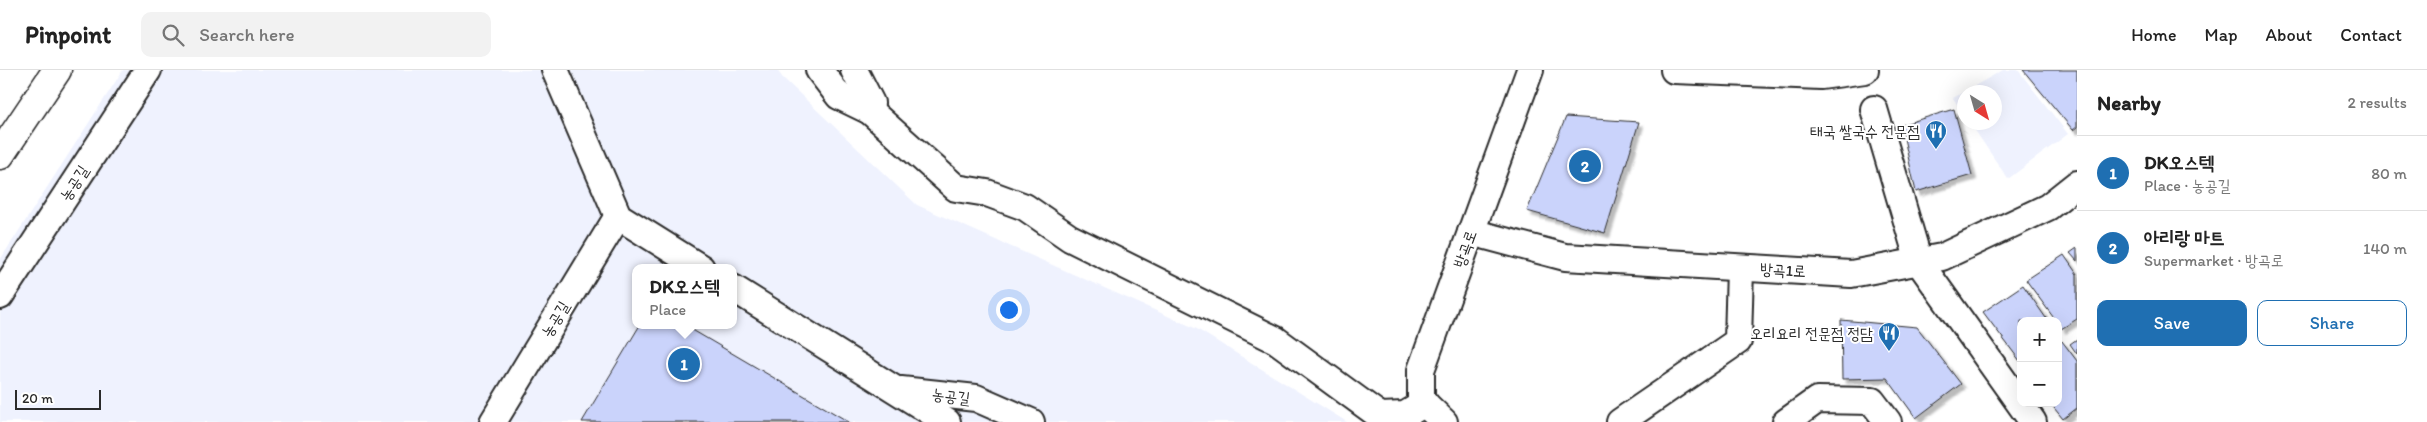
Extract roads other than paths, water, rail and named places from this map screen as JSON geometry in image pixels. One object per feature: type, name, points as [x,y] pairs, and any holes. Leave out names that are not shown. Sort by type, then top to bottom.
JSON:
[{"type":"street","points":[[0,155],[57,70]]},
{"type":"street","name":"농공길","points":[[0,296],[148,70]]},
{"type":"street","points":[[555,70],[618,216],[695,264]]},
{"type":"street","points":[[819,70],[839,96],[870,112],[956,188],[987,193],[1025,207],[1070,238],[1276,340],[1380,416],[1405,415],[1425,403],[1444,422]]},
{"type":"street","points":[[854,70],[871,103],[870,112]]},
{"type":"street","name":"방곡로","points":[[1425,403],[1421,400],[1421,370],[1530,70]]},
{"type":"street","points":[[1674,70],[1821,76],[1865,70]]},
{"type":"street","points":[[1874,109],[1919,262],[2033,422]]},
{"type":"street","name":"방곡1로","points":[[1471,232],[1565,257],[1851,274],[1942,257],[2048,207],[2077,184]]},
{"type":"street","name":"농공길","points":[[493,422],[618,216]]},
{"type":"street","points":[[1620,422],[1738,341],[1740,268]]},
{"type":"street","name":"농공길","points":[[737,290],[947,422]]},
{"type":"street","name":"농공길","points":[[895,389],[976,398],[1032,422]]},
{"type":"street","points":[[1786,422],[1817,400],[1872,401],[1888,422]]},
{"type":"place","name":"태국 쌀국수 전문점","points":[[1936,150]]},
{"type":"place","name":"아리랑 마트","points":[[1585,166]]},
{"type":"place","name":"오리요리 전문점 정담","points":[[1889,352]]},
{"type":"place","name":"DK오스텍","points":[[684,364]]}]
